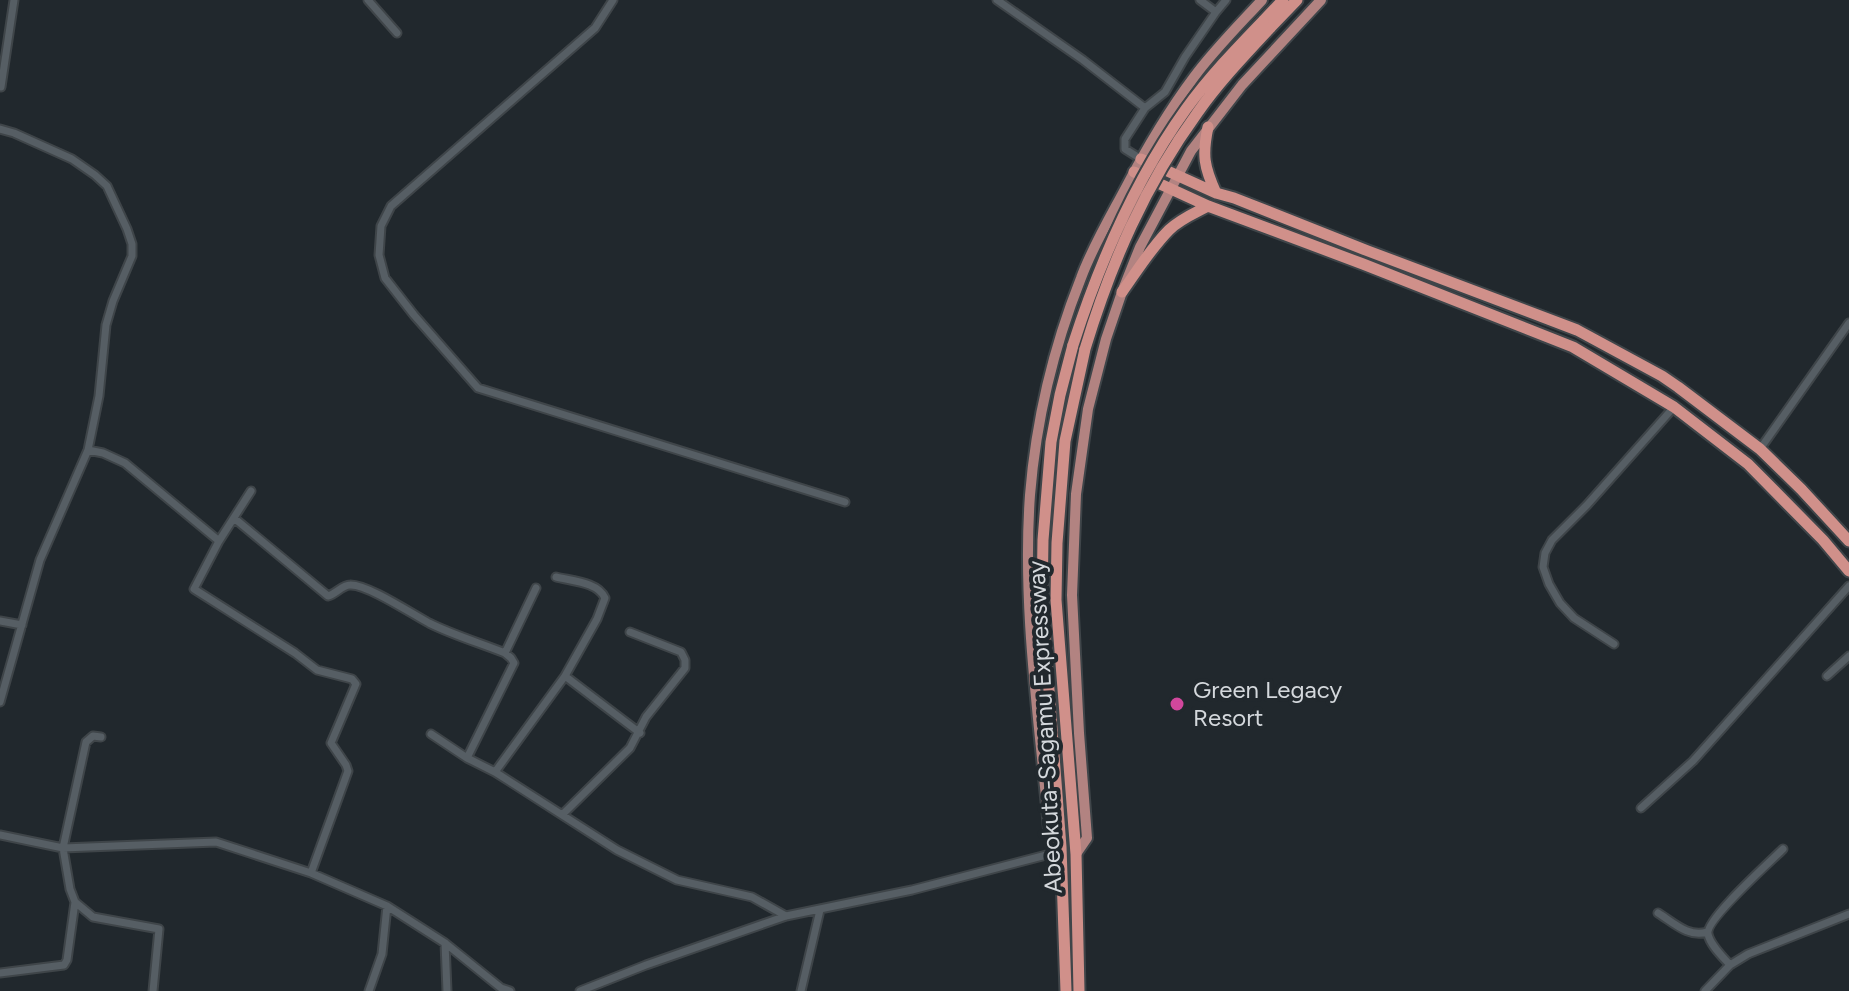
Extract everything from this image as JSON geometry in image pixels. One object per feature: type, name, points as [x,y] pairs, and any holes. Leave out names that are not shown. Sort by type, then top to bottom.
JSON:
[{"type":"highway","name":"Abeokuta-Sagamu Expressway","points":[[1066,991],[1061,847],[1042,599],[1051,442],[1060,395],[1117,255],[1142,203],[1197,112],[1283,0]]},
{"type":"highway","name":"Abeokuta-Sagamu Expressway","points":[[1266,25],[1297,0]]},
{"type":"highway","points":[[1208,127],[1203,148],[1204,162],[1216,193]]},
{"type":"highway","points":[[1141,159],[1216,193],[1577,330],[1662,376],[1760,449],[1849,541]]},
{"type":"highway","points":[[1134,172],[1208,206],[1573,347],[1674,407],[1748,464],[1849,571]]},
{"type":"highway","points":[[1122,292],[1171,228],[1208,206]]},
{"type":"highway","name":"Abeokuta-Sagamu Expressway","points":[[1079,347],[1065,441],[1056,572],[1076,854],[1079,991]]},
{"type":"highway","points":[[1653,393],[1662,376]]},
{"type":"main road","points":[[1061,847],[1049,828],[1029,589],[1030,496],[1039,427],[1058,340],[1081,275],[1141,159],[1196,75],[1262,0]]},
{"type":"main road","points":[[1076,854],[1087,838],[1072,595],[1076,494],[1088,409],[1106,339],[1140,247],[1191,151],[1242,85],[1321,0]]},
{"type":"street","points":[[1,87],[14,0]]},
{"type":"street","points":[[368,0],[397,33]]},
{"type":"street","points":[[613,0],[595,28],[391,206],[381,226],[379,255],[385,278],[478,388],[845,502]]},
{"type":"street","points":[[997,0],[1145,108]]},
{"type":"street","points":[[1200,0],[1216,12]]},
{"type":"street","points":[[1141,159],[1125,149],[1125,139],[1145,108],[1165,92],[1185,57],[1226,0]]},
{"type":"street","points":[[0,129],[72,159],[95,175],[107,186],[132,244],[132,256],[106,325],[99,396],[88,450],[40,560],[0,702]]},
{"type":"street","points":[[1760,449],[1849,323]]},
{"type":"street","points":[[1614,644],[1574,618],[1560,603],[1543,567],[1545,553],[1552,540],[1674,407]]},
{"type":"street","points":[[88,450],[125,463],[219,541]]},
{"type":"street","points":[[251,491],[219,541],[194,589],[317,670],[352,679],[356,684],[331,743],[348,771],[311,873]]},
{"type":"street","points":[[234,518],[328,596],[351,585],[369,591],[432,624],[511,658],[514,663],[467,758]]},
{"type":"street","points":[[495,772],[565,676],[597,619],[605,598],[597,587],[556,577]]},
{"type":"street","points":[[1641,808],[1693,761],[1849,586]]},
{"type":"street","points":[[505,653],[536,588]]},
{"type":"street","points":[[0,621],[22,625]]},
{"type":"street","points":[[563,814],[630,748],[646,717],[685,668],[681,652],[630,632]]},
{"type":"street","points":[[1827,676],[1849,656]]},
{"type":"street","points":[[565,676],[640,733]]},
{"type":"street","points":[[431,734],[617,850],[677,880],[752,897],[786,916]]},
{"type":"street","points":[[0,973],[64,965],[67,960],[75,902],[67,881],[63,848],[86,742],[93,736],[101,737]]},
{"type":"street","points":[[0,835],[63,848],[216,842],[311,873],[387,906],[445,943],[501,988],[510,991]]},
{"type":"street","points":[[580,991],[786,916],[912,890],[1054,853],[1061,847]]},
{"type":"street","points":[[1730,965],[1709,939],[1708,925],[1783,849]]},
{"type":"street","points":[[75,902],[93,917],[159,929],[153,991]]},
{"type":"street","points":[[369,991],[382,954],[387,906]]},
{"type":"street","points":[[801,991],[820,910]]},
{"type":"street","points":[[1658,913],[1691,934],[1707,932]]},
{"type":"street","points":[[1705,991],[1730,965],[1748,954],[1849,914]]},
{"type":"street","points":[[445,943],[447,991]]},
{"type":"place","name":"Green Legacy Resort","points":[[1177,704]]}]
